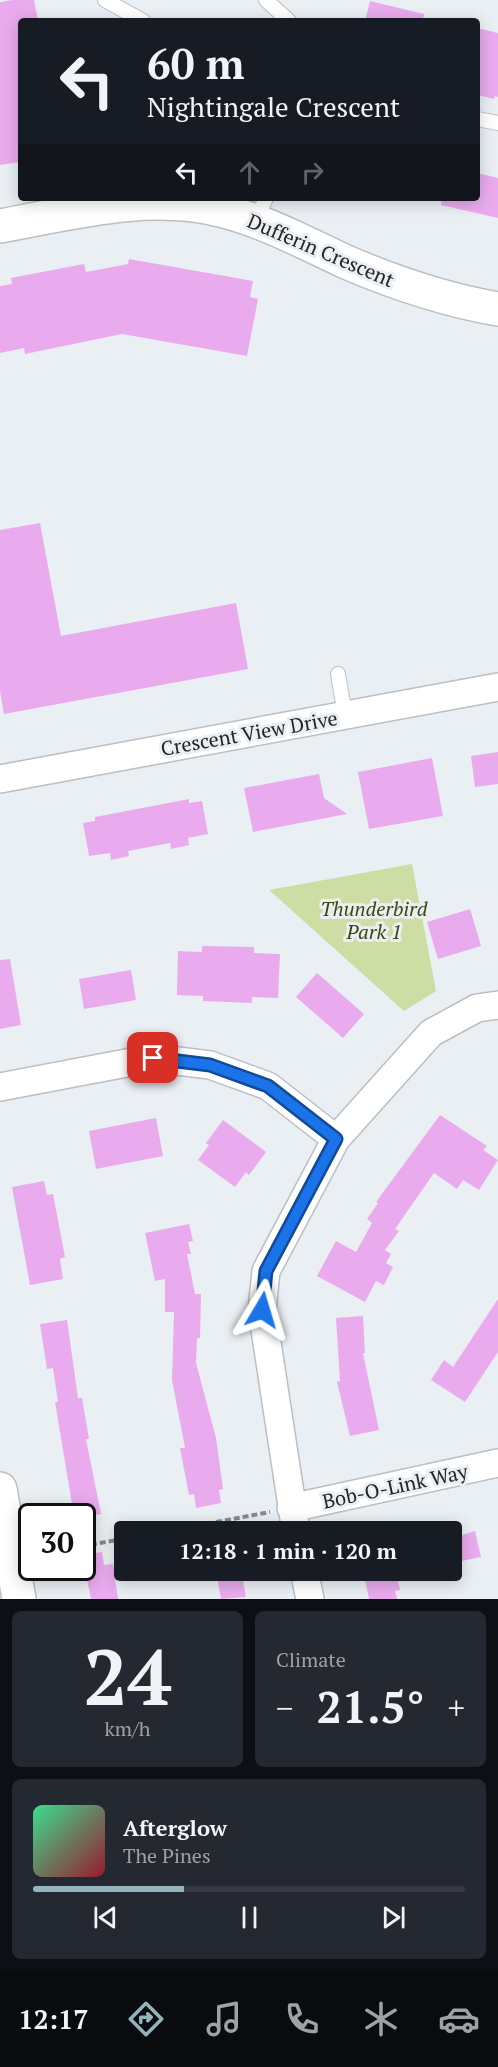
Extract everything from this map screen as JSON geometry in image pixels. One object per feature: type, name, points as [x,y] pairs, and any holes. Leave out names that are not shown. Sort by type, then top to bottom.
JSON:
[{"type":"street","name":"Dufferin Crescent","points":[[0,226],[99,208],[146,203],[261,209],[382,276],[431,293],[498,309]]},
{"type":"street","name":"Crescent View Drive","points":[[0,779],[498,687]]},
{"type":"street","points":[[294,1520],[262,1310],[266,1271],[336,1139],[431,1033],[477,1008],[498,1005]]},
{"type":"street","points":[[0,1087],[153,1058],[210,1065],[268,1086],[336,1139]]},
{"type":"street","name":"Bob-O-Link Way","points":[[294,1520],[498,1463]]},
{"type":"street","points":[[0,1490],[19,1599]]},
{"type":"street","points":[[306,1581],[310,1599]]},
{"type":"lane","points":[[105,0],[138,18]]},
{"type":"lane","points":[[266,0],[286,18]]},
{"type":"lane","points":[[480,120],[498,123]]},
{"type":"lane","points":[[338,674],[345,715]]},
{"type":"path","points":[[96,1544],[114,1541]]},
{"type":"green space","name":"Thunderbird Park 1","points":[[412,864],[436,991],[404,1011],[269,890]]},
{"type":"building","points":[[34,0],[37,18],[18,18],[18,162],[0,165],[0,2]]},
{"type":"building","points":[[370,1],[424,14],[423,18],[366,18]]},
{"type":"building","points":[[480,29],[498,33],[498,97],[495,96],[494,99],[480,96]]},
{"type":"building","points":[[480,174],[498,178],[498,218],[441,205],[442,201],[480,201]]},
{"type":"building","points":[[129,259],[253,281],[250,297],[258,299],[247,356],[122,334],[25,354],[24,348],[0,353],[0,286],[12,284],[11,278],[84,264],[86,272],[128,264]]},
{"type":"building","points":[[40,523],[61,636],[236,603],[248,669],[4,714],[0,691],[0,530]]},
{"type":"building","points":[[498,752],[498,784],[475,787],[471,756]]},
{"type":"building","points":[[432,758],[443,816],[369,829],[358,772]]},
{"type":"building","points":[[319,774],[324,798],[347,814],[253,832],[244,788]]},
{"type":"building","points":[[189,799],[189,803],[202,801],[208,834],[188,838],[189,845],[171,849],[170,843],[128,851],[129,856],[111,860],[110,853],[89,856],[83,823],[95,821],[95,817]]},
{"type":"building","points":[[470,909],[481,946],[438,959],[427,922]]},
{"type":"building","points":[[202,946],[254,947],[254,953],[280,954],[278,998],[252,997],[252,1003],[203,1001],[203,996],[177,995],[178,951],[202,952]]},
{"type":"building","points":[[10,959],[21,1025],[0,1029],[0,960]]},
{"type":"building","points":[[131,970],[136,1000],[84,1009],[79,979]]},
{"type":"building","points":[[317,973],[364,1014],[343,1038],[296,997]]},
{"type":"building","points":[[440,1115],[487,1146],[483,1150],[498,1160],[479,1190],[463,1180],[457,1189],[434,1173],[395,1229],[399,1231],[385,1250],[391,1254],[386,1263],[393,1267],[384,1285],[376,1281],[365,1302],[317,1276],[336,1241],[356,1252],[372,1223],[367,1219],[378,1203],[376,1202]]},
{"type":"building","points":[[156,1118],[163,1156],[96,1169],[89,1131]]},
{"type":"building","points":[[223,1120],[266,1152],[249,1175],[246,1172],[235,1187],[198,1160],[209,1145],[206,1143]]},
{"type":"building","points":[[44,1181],[47,1195],[53,1194],[65,1257],[60,1259],[63,1279],[30,1285],[12,1187]]},
{"type":"building","points":[[189,1224],[193,1241],[188,1242],[191,1254],[187,1254],[195,1294],[201,1294],[200,1338],[197,1338],[196,1363],[216,1438],[223,1489],[219,1490],[221,1503],[196,1508],[194,1494],[189,1495],[180,1448],[185,1448],[172,1380],[174,1312],[165,1312],[165,1279],[155,1281],[145,1233]]},
{"type":"building","points":[[498,1299],[498,1352],[465,1402],[431,1380],[444,1360],[453,1367]]},
{"type":"building","points":[[363,1316],[365,1353],[363,1353],[379,1430],[350,1436],[337,1382],[340,1381],[336,1318]]},
{"type":"building","points":[[67,1320],[78,1398],[82,1398],[89,1439],[86,1439],[101,1514],[96,1515],[96,1503],[72,1503],[55,1402],[58,1402],[53,1368],[47,1369],[40,1324]]},
{"type":"building","points":[[475,1531],[481,1557],[462,1561],[462,1535]]},
{"type":"building","points":[[102,1552],[104,1565],[113,1564],[118,1599],[91,1599],[87,1581],[96,1581],[96,1553]]},
{"type":"building","points":[[218,1581],[243,1581],[246,1597],[221,1599]]},
{"type":"building","points":[[365,1581],[398,1581],[400,1590],[395,1591],[397,1599],[369,1599]]},
{"type":"route","points":[[153,1058],[210,1065],[268,1086],[336,1139],[266,1271],[262,1310]]}]
